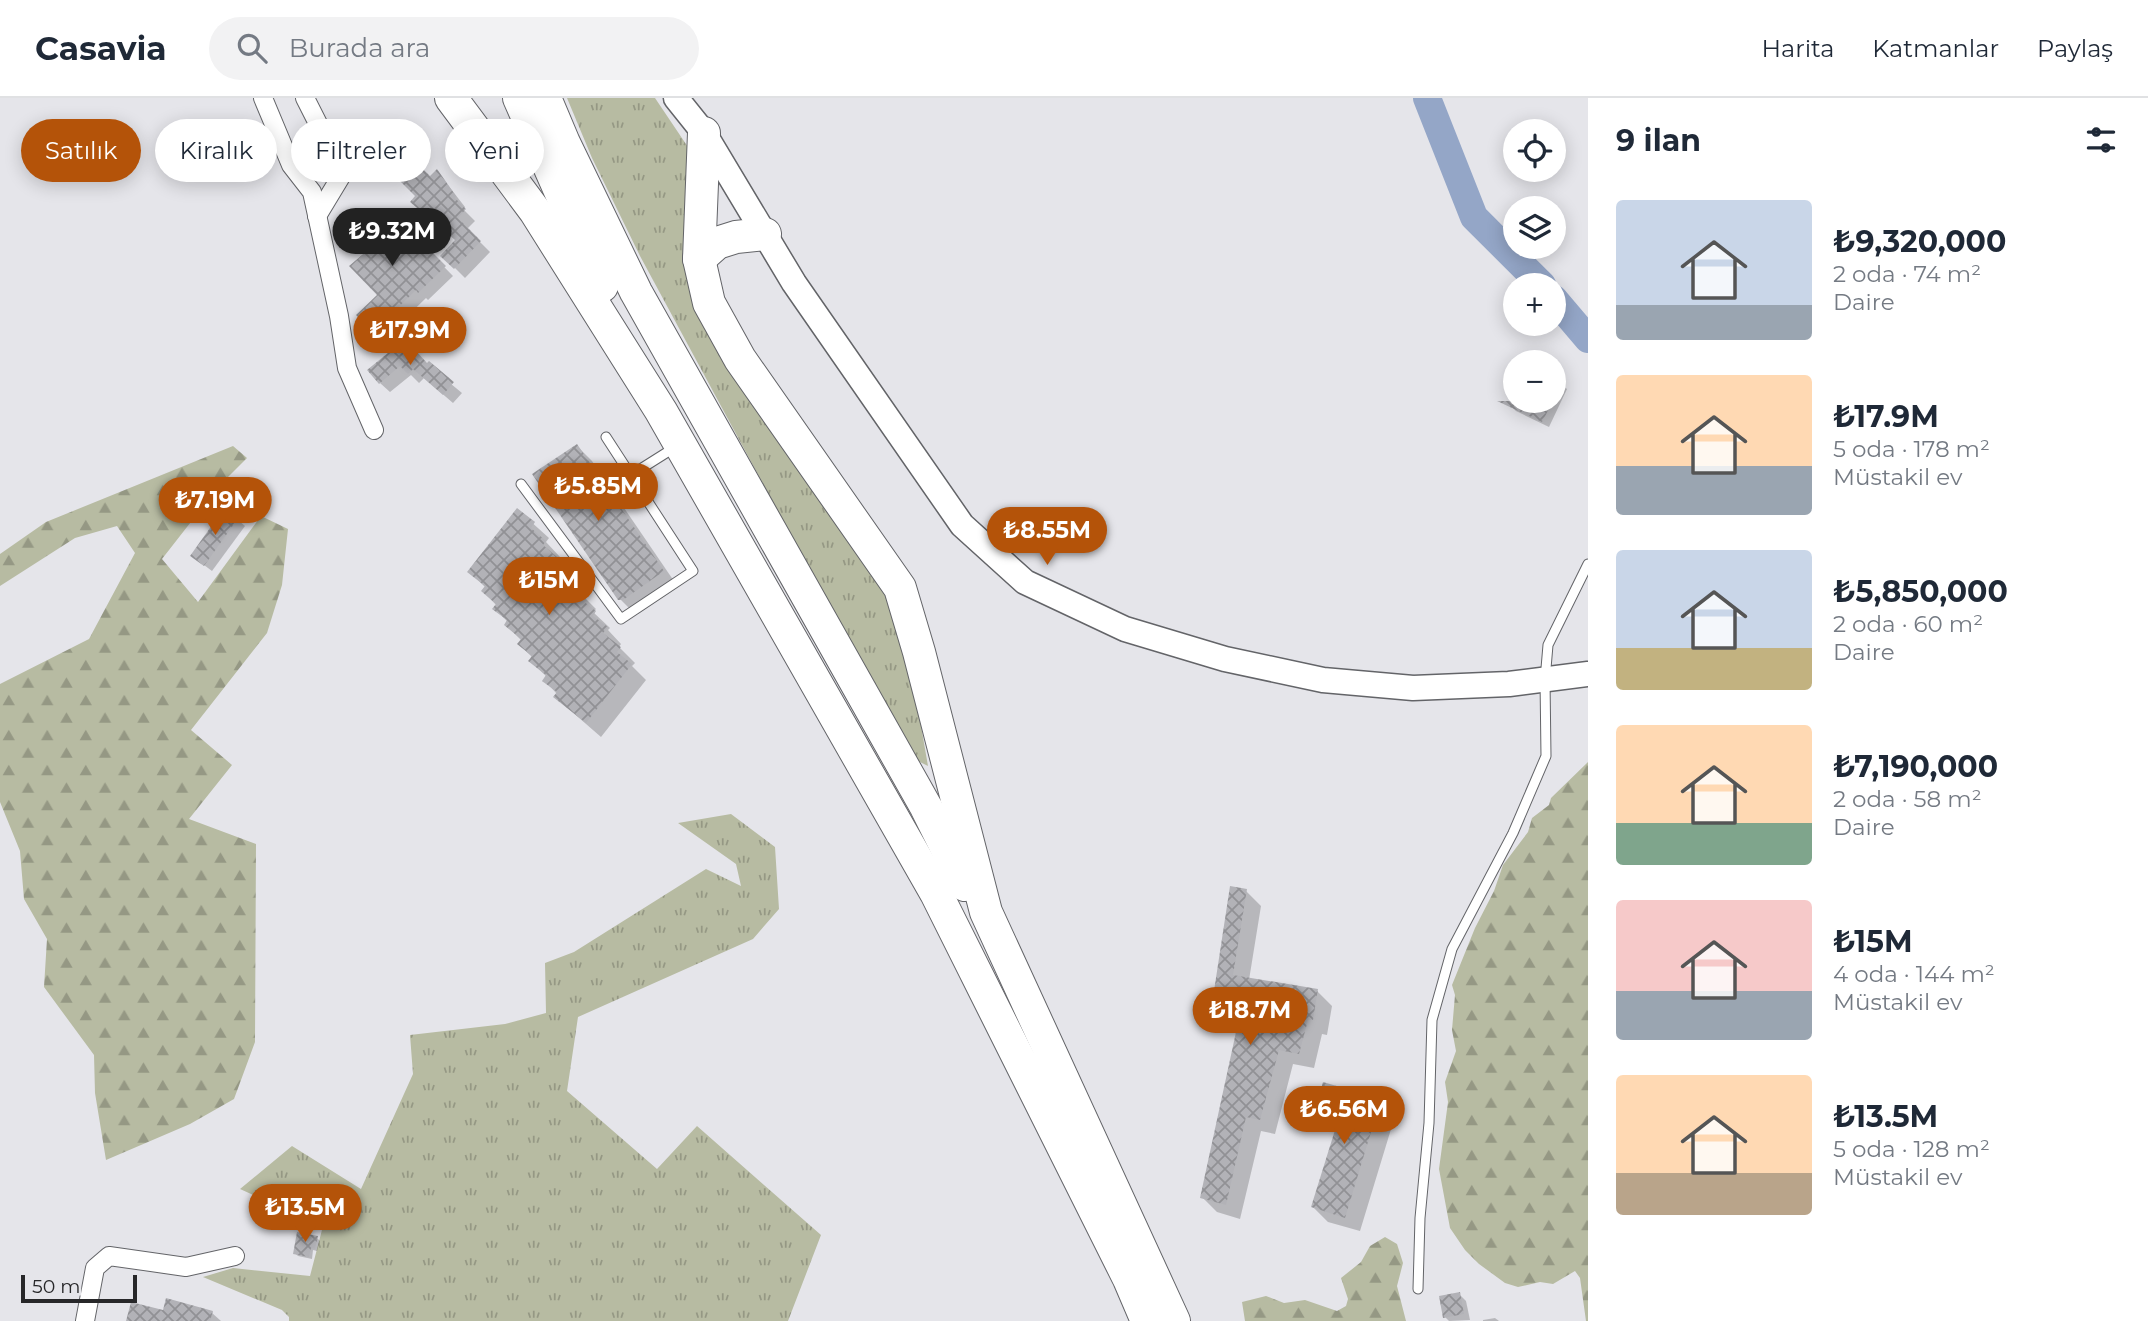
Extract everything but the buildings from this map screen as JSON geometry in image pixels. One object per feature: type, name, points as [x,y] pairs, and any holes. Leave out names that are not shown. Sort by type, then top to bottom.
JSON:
[{"type":"highway","points":[[451,98],[535,211],[661,411],[936,893],[1129,1279],[1147,1321]]},
{"type":"highway","points":[[519,98],[578,234],[661,411]]},
{"type":"highway","points":[[545,98],[564,144],[636,292],[926,807],[1090,1141]]},
{"type":"highway","points":[[704,133],[699,259],[709,303],[740,359],[900,588],[986,912],[1174,1321]]},
{"type":"highway","points":[[699,259],[718,243],[736,237],[765,234]]},
{"type":"street","points":[[263,98],[291,165],[312,192],[339,316],[347,368],[374,430]]},
{"type":"street","points":[[305,98],[343,173],[317,216]]},
{"type":"street","points":[[676,98],[704,133],[794,283],[962,525],[1025,582],[1125,629],[1225,659],[1323,680],[1413,688],[1545,680],[1588,674]]},
{"type":"street","points":[[85,1321],[95,1268],[109,1255],[186,1267],[235,1256]]},
{"type":"lane","points":[[521,484],[621,619],[693,570],[606,437]]},
{"type":"lane","points":[[631,475],[680,444]]},
{"type":"lane","points":[[1418,1289],[1420,1218],[1429,1123],[1432,1020],[1452,949],[1513,833],[1546,756],[1545,680],[1548,645],[1588,564]]},
{"type":"green space","points":[[567,98],[655,98],[694,156],[685,260],[903,622],[928,766],[914,759],[898,734],[640,256],[592,158]]},
{"type":"green space","points":[[233,446],[247,458],[219,486],[162,559],[198,602],[261,516],[288,529],[282,585],[267,633],[191,730],[232,765],[189,819],[256,844],[255,1042],[234,1099],[190,1124],[106,1160],[95,1093],[94,1055],[44,987],[47,939],[24,899],[20,851],[0,802],[0,684],[89,639],[135,553],[117,526],[75,538],[0,586],[0,554],[46,522]]},
{"type":"green space","points":[[1588,762],[1586,1321],[1580,1278],[1575,1271],[1553,1284],[1540,1282],[1518,1287],[1505,1283],[1465,1250],[1450,1228],[1439,1169],[1448,1102],[1445,1082],[1456,1051],[1452,1030],[1455,995],[1452,985],[1503,865],[1528,832],[1532,818],[1549,805],[1551,798]]},
{"type":"green space","points":[[731,814],[775,847],[779,909],[753,939],[578,1017],[567,1091],[657,1169],[697,1126],[821,1235],[788,1321],[289,1321],[289,1317],[282,1310],[203,1277],[233,1268],[310,1276],[323,1226],[240,1189],[292,1146],[361,1189],[413,1074],[410,1035],[505,1024],[546,1013],[545,963],[574,952],[706,869],[741,886],[736,864],[678,823]]},
{"type":"green space","points":[[1385,1237],[1397,1244],[1403,1263],[1397,1286],[1406,1321],[1245,1321],[1242,1302],[1266,1296],[1284,1303],[1305,1300],[1337,1311],[1346,1306],[1348,1299],[1341,1278],[1361,1262],[1370,1246]]},
{"type":"waterway","points":[[1427,98],[1474,217],[1530,273]]},
{"type":"waterway","points":[[1566,313],[1588,339]]}]
